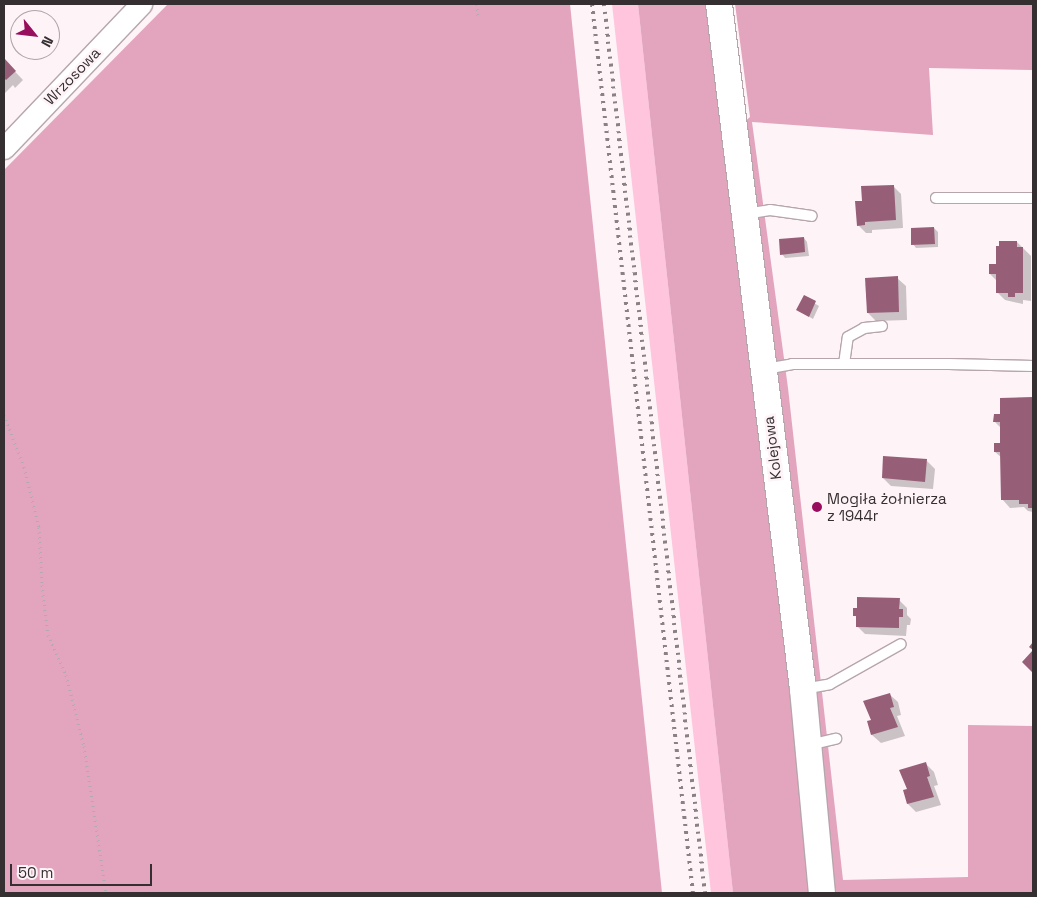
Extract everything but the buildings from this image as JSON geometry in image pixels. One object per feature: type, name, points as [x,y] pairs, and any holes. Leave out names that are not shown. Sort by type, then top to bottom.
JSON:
[{"type":"street","name":"Wrzosowa","points":[[4,148],[141,4]]},
{"type":"street","name":"Kolejowa","points":[[719,4],[762,369],[803,689],[822,893]]},
{"type":"lane","points":[[936,198],[1033,198]]},
{"type":"lane","points":[[744,214],[770,210],[812,216]]},
{"type":"lane","points":[[844,364],[848,337],[864,328],[882,326]]},
{"type":"lane","points":[[762,369],[792,364],[1033,366]]},
{"type":"lane","points":[[803,689],[830,684],[900,644]]},
{"type":"lane","points":[[808,745],[836,739]]},
{"type":"path","points":[[476,4],[478,17]]},
{"type":"path","points":[[4,414],[24,467],[39,526],[42,585],[48,635],[66,675],[84,746],[106,893]]},
{"type":"shaded area","points":[[168,4],[570,4],[662,893],[4,893],[4,170]]},
{"type":"shaded area","points":[[612,4],[638,4],[733,893],[711,893]]},
{"type":"shaded area","points":[[638,4],[710,4],[778,572],[813,893],[733,893]]},
{"type":"shaded area","points":[[735,4],[1033,4],[1033,70],[929,68],[933,135],[752,122],[788,388],[843,880],[968,877],[968,725],[1033,726],[1033,893],[831,893],[742,124],[750,117]]},
{"type":"railway","points":[[592,4],[693,893]]},
{"type":"railway","points":[[604,4],[705,893]]},
{"type":"place","name":"Mogiła żołnierza z 1944r","points":[[817,507]]}]
